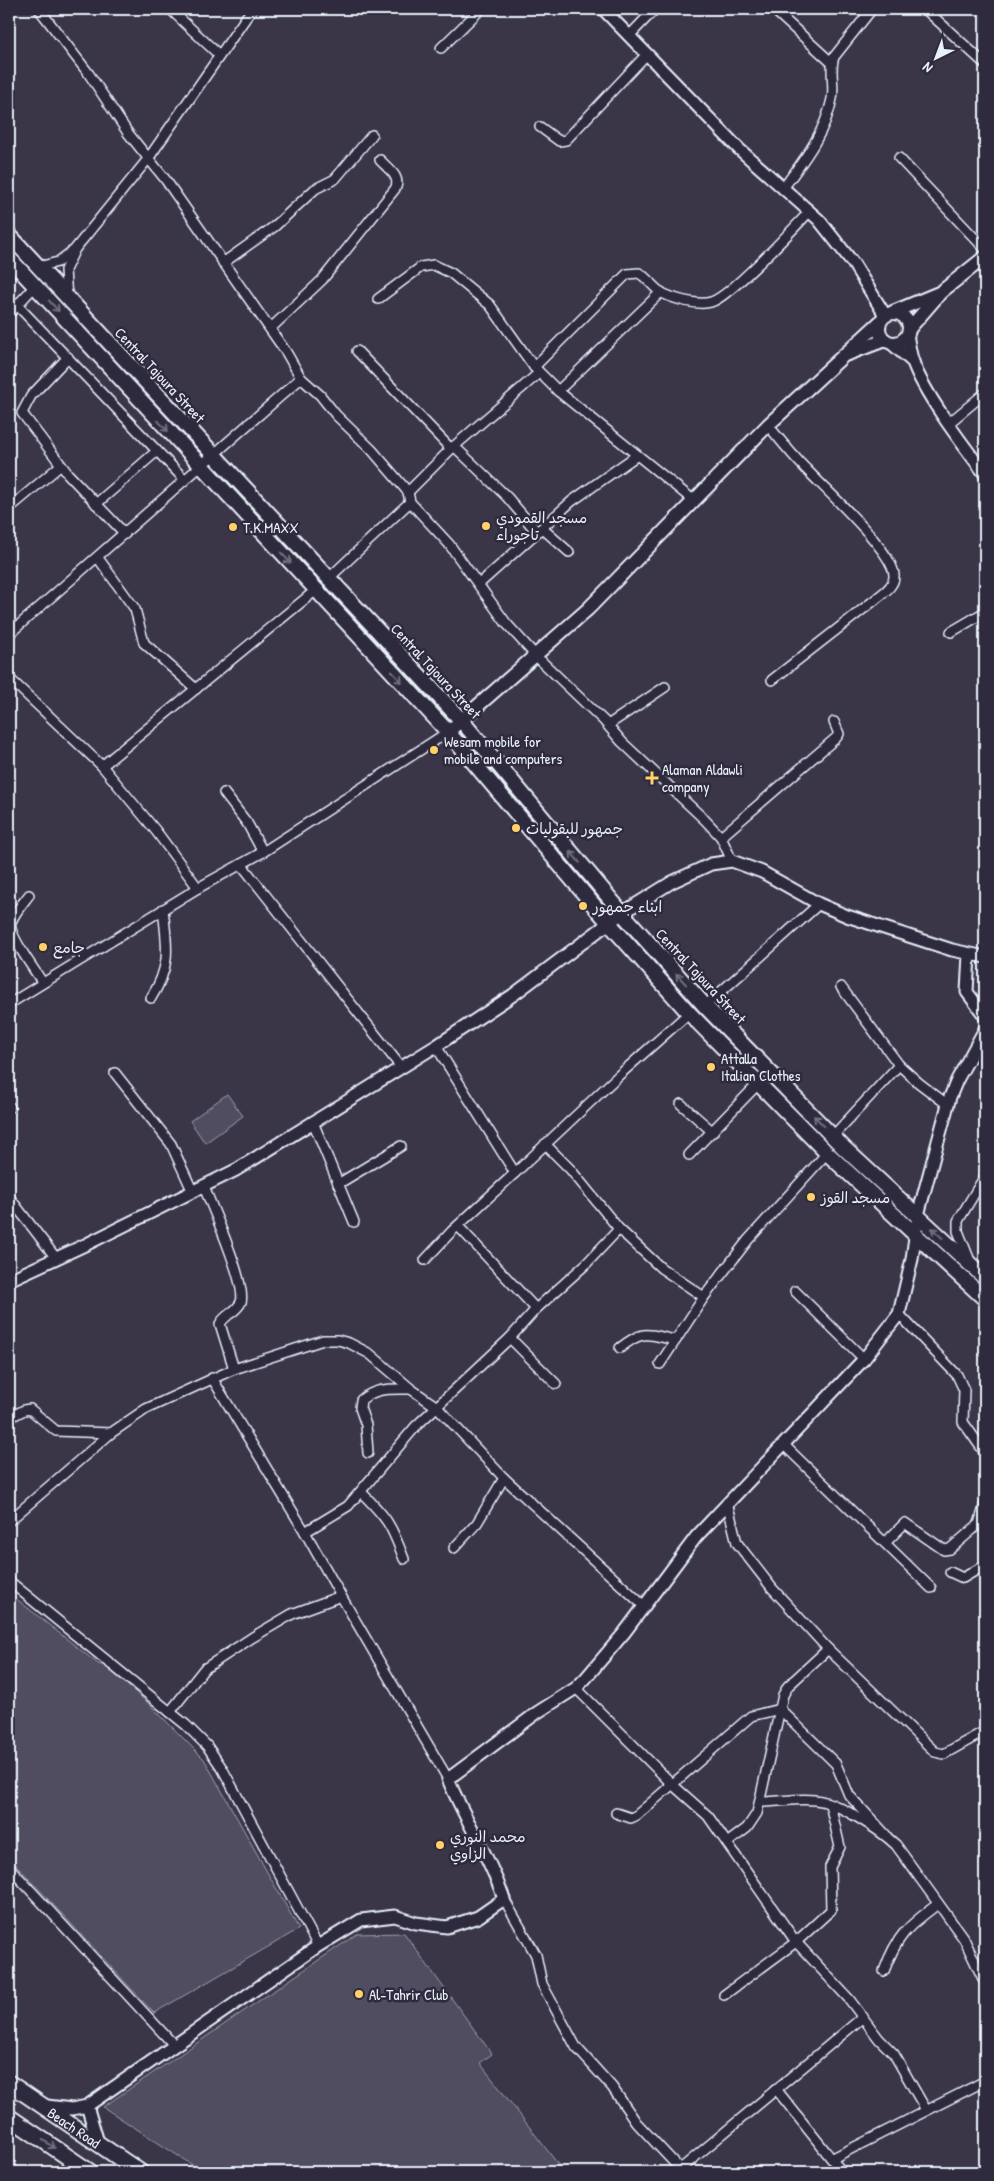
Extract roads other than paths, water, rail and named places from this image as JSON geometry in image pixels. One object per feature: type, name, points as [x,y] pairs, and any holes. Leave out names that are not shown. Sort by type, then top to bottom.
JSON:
[{"type":"highway","name":"Beach Road","points":[[9,2083],[140,2172]]},
{"type":"highway","name":"Beach Road","points":[[9,2117],[90,2172]]},
{"type":"main road","name":"Central Tajoura Street","points":[[9,235],[461,720],[622,913],[705,1006],[833,1136],[985,1278]]},
{"type":"main road","points":[[846,355],[888,342],[900,342],[941,292],[985,257]]},
{"type":"main road","points":[[9,258],[448,732],[608,922],[689,1013],[828,1153],[985,1299]]},
{"type":"main road","points":[[448,732],[588,609],[768,425],[886,317],[941,292]]},
{"type":"main road","points":[[886,317],[905,317],[908,332]]},
{"type":"main road","points":[[886,317],[880,333],[888,342]]},
{"type":"street","points":[[39,9],[90,74],[128,133],[165,179],[270,329],[301,378],[320,395],[336,415],[372,450],[408,492],[410,502],[449,544],[506,623],[536,656],[721,838],[732,861]]},
{"type":"street","points":[[170,9],[219,56]]},
{"type":"street","points":[[38,267],[58,262],[75,249],[148,159],[252,9]]},
{"type":"street","points":[[442,48],[481,9]]},
{"type":"street","points":[[603,9],[739,149],[810,211],[853,263],[886,317]]},
{"type":"street","points":[[629,36],[655,9]]},
{"type":"street","points":[[773,9],[832,63]]},
{"type":"street","points":[[784,187],[810,152],[825,123],[834,92],[832,63],[842,44],[872,9]]},
{"type":"street","points":[[925,9],[985,64]]},
{"type":"street","points":[[540,127],[559,141],[566,140],[647,54]]},
{"type":"street","points":[[223,264],[276,226],[315,189],[335,179],[372,135]]},
{"type":"street","points":[[900,158],[985,249]]},
{"type":"street","points":[[270,329],[329,272],[395,189],[398,184],[397,179],[380,160]]},
{"type":"street","points":[[408,492],[537,370],[627,274],[639,273],[661,292],[694,303],[704,304],[719,298],[810,211]]},
{"type":"street","points":[[67,298],[65,270],[75,249]]},
{"type":"street","points":[[378,299],[421,267],[434,265],[460,279],[490,306],[537,370],[558,391],[636,456],[694,500]]},
{"type":"street","points":[[9,314],[35,286]]},
{"type":"street","points":[[558,391],[661,292]]},
{"type":"street","points":[[18,305],[185,480]]},
{"type":"street","points":[[908,332],[913,362]]},
{"type":"street","points":[[888,342],[913,362],[949,423],[985,474]]},
{"type":"street","points":[[357,352],[453,448],[507,497],[539,530],[569,552]]},
{"type":"street","points":[[68,357],[31,396],[22,413],[61,466],[125,534]]},
{"type":"street","points":[[9,634],[98,558],[301,378]]},
{"type":"street","points":[[949,423],[985,393]]},
{"type":"street","points":[[768,425],[870,537],[892,566],[894,575],[893,582],[876,599],[772,680]]},
{"type":"street","points":[[96,504],[156,451]]},
{"type":"street","points":[[479,584],[572,501],[636,456]]},
{"type":"street","points":[[12,506],[61,466]]},
{"type":"street","points":[[328,579],[410,502]]},
{"type":"street","points":[[98,558],[135,609],[144,643],[196,689]]},
{"type":"street","points":[[102,766],[316,590]]},
{"type":"street","points":[[951,632],[985,612]]},
{"type":"street","points":[[9,678],[102,766],[156,831],[198,888]]},
{"type":"street","points":[[608,725],[665,687]]},
{"type":"street","points":[[721,838],[836,738],[839,734],[834,722]]},
{"type":"street","points":[[9,1004],[198,888],[263,852],[448,732]]},
{"type":"street","points":[[224,793],[247,823],[263,852]]},
{"type":"street","points":[[9,1280],[204,1187],[436,1046],[537,978],[622,913],[685,875],[711,864],[732,861],[762,872],[819,904],[847,916],[969,954],[985,957]]},
{"type":"street","points":[[241,864],[401,1067]]},
{"type":"street","points":[[29,895],[12,922],[11,927],[15,939],[42,982]]},
{"type":"street","points":[[705,1006],[819,904]]},
{"type":"street","points":[[151,998],[161,983],[165,970],[166,934],[163,909]]},
{"type":"street","points":[[969,954],[967,992],[985,1016]]},
{"type":"street","points":[[841,987],[900,1065],[919,1083],[948,1105]]},
{"type":"street","points":[[425,1260],[458,1226],[530,1161],[545,1144],[689,1013]]},
{"type":"street","points":[[448,1779],[538,1712],[576,1688],[624,1633],[696,1537],[864,1359],[899,1314],[912,1259],[918,1215],[948,1105],[957,1080],[985,1029]]},
{"type":"street","points":[[436,1046],[515,1173]]},
{"type":"street","points":[[833,1136],[900,1065]]},
{"type":"street","points":[[115,1073],[171,1144],[193,1192]]},
{"type":"street","points":[[689,1156],[758,1084]]},
{"type":"street","points":[[681,1104],[713,1132]]},
{"type":"street","points":[[313,1122],[354,1222]]},
{"type":"street","points":[[545,1144],[570,1169],[619,1229],[661,1268],[704,1297]]},
{"type":"street","points":[[338,1184],[401,1146]]},
{"type":"street","points":[[660,1364],[704,1297],[748,1240],[828,1153]]},
{"type":"street","points":[[972,1266],[958,1231],[958,1221],[985,1176]]},
{"type":"street","points":[[204,1187],[238,1274],[242,1292],[238,1308],[220,1324],[234,1369]]},
{"type":"street","points":[[9,1197],[56,1258]]},
{"type":"street","points":[[458,1226],[536,1309]]},
{"type":"street","points":[[305,1532],[348,1506],[416,1426],[510,1338],[536,1309],[585,1265],[619,1229]]},
{"type":"street","points":[[795,1291],[864,1359]]},
{"type":"street","points":[[899,1314],[957,1375],[964,1390],[963,1422],[985,1453]]},
{"type":"street","points":[[620,1348],[634,1337],[650,1333],[676,1340]]},
{"type":"street","points":[[510,1338],[556,1384]]},
{"type":"street","points":[[9,1521],[111,1433],[146,1409],[234,1369],[323,1340],[338,1340],[370,1354],[411,1389],[437,1407],[504,1478],[644,1606]]},
{"type":"street","points":[[212,1378],[305,1532],[448,1779],[464,1816],[497,1880],[504,1899],[536,1956],[542,1984],[576,2047],[612,2087],[636,2122],[678,2171],[863,2017]]},
{"type":"street","points":[[368,1452],[366,1425],[360,1408],[361,1400],[372,1392],[380,1390],[411,1389]]},
{"type":"street","points":[[9,1418],[30,1409],[56,1430],[111,1433]]},
{"type":"street","points":[[783,1444],[931,1588]]},
{"type":"street","points":[[454,1548],[477,1523],[504,1478]]},
{"type":"street","points":[[361,1492],[392,1526],[404,1559]]},
{"type":"street","points":[[727,1502],[737,1543],[772,1588],[828,1649],[938,1754],[944,1754],[985,1732]]},
{"type":"street","points":[[885,1543],[906,1523],[944,1550],[950,1550],[980,1524],[985,1504]]},
{"type":"street","points":[[950,1572],[964,1578],[985,1565]]},
{"type":"street","points":[[9,1581],[170,1712],[207,1746],[222,1768],[318,1946]]},
{"type":"street","points":[[170,1712],[204,1669],[292,1614],[341,1596]]},
{"type":"street","points":[[726,1843],[753,1822],[760,1802],[780,1709],[788,1686],[828,1649]]},
{"type":"street","points":[[576,1688],[673,1785],[700,1807],[796,1942],[894,2054],[926,2110]]},
{"type":"street","points":[[616,1813],[631,1818],[673,1785],[751,1716],[780,1709]]},
{"type":"street","points":[[780,1709],[836,1764],[850,1795],[896,1845],[964,1940],[985,1983]]},
{"type":"street","points":[[760,1802],[817,1800],[830,1804],[870,1824],[886,1835]]},
{"type":"street","points":[[724,1995],[796,1942],[831,1910],[830,1867],[839,1850],[840,1843],[830,1804]]},
{"type":"street","points":[[9,1867],[174,2045]]},
{"type":"street","points":[[41,2104],[56,2108],[87,2106],[318,1946],[361,1920],[395,1916],[416,1923],[446,1928],[478,1918],[504,1899]]},
{"type":"street","points":[[884,1971],[893,1946],[912,1923],[938,1904]]},
{"type":"street","points":[[833,2158],[985,2081]]},
{"type":"street","points":[[776,2089],[833,2158],[842,2172]]},
{"type":"street","points":[[87,2106],[89,2118],[98,2142]]},
{"type":"place","name":"مسجد القمودي تاجوراء","points":[[486,526]]},
{"type":"place","name":"T.K.MAXX","points":[[233,527]]},
{"type":"place","name":"Wesam mobile for mobile and computers","points":[[434,750]]},
{"type":"place","name":"Alaman Aldawli company","points":[[652,778]]},
{"type":"place","name":"جمهور للبقوليات","points":[[516,828]]},
{"type":"place","name":"ابناء جمهور","points":[[583,906]]},
{"type":"place","name":"جامع","points":[[43,947]]},
{"type":"place","name":"Attalla Italian Clothes","points":[[711,1067]]},
{"type":"place","name":"مسجد القوز","points":[[811,1197]]},
{"type":"place","name":"محمد النوري الزاوي","points":[[440,1845]]},
{"type":"place","name":"Al-Tahrir Club","points":[[359,1994]]}]
